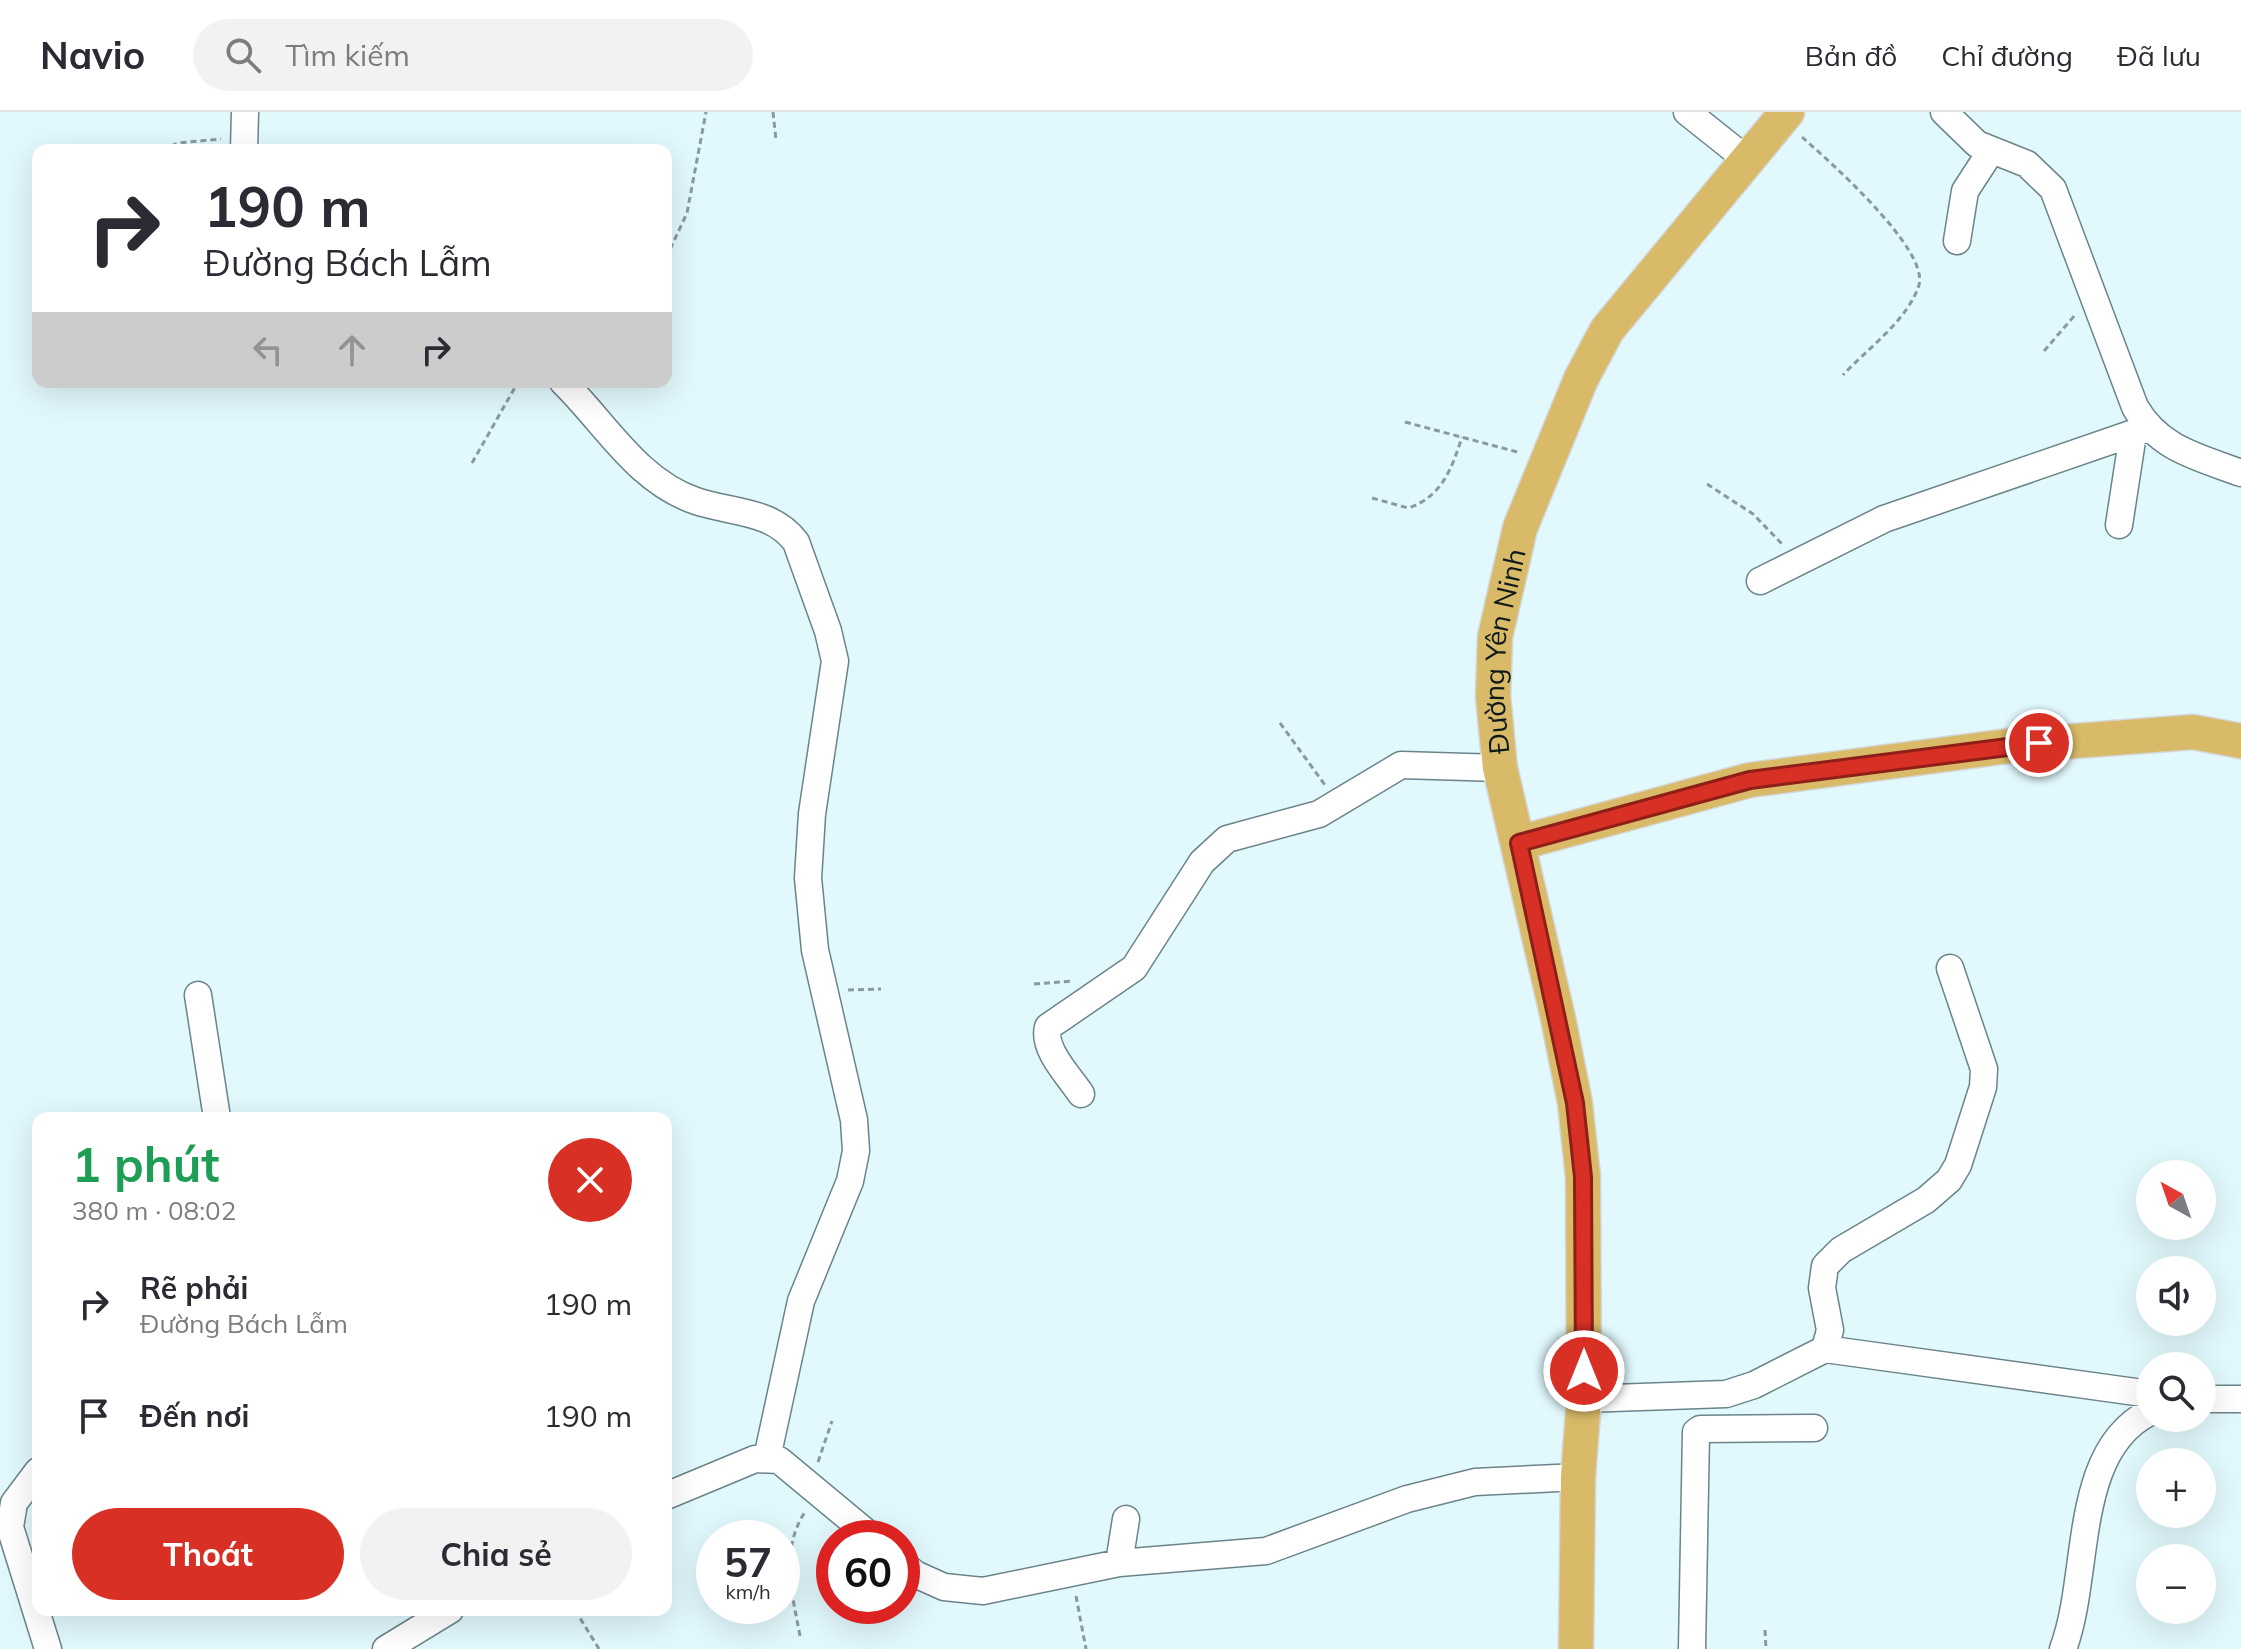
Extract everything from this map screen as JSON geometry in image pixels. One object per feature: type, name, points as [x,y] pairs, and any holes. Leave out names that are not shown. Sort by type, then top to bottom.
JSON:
[{"type":"main road","name":"Đường Yên Ninh","points":[[1576,1649],[1578,1477],[1584,1399],[1583,1177],[1575,1103],[1500,768],[1493,696],[1495,637],[1520,528],[1581,379],[1607,330],[1776,118]]},
{"type":"main road","points":[[1519,843],[1750,780],[2008,746],[2193,732],[2241,741]]},
{"type":"street","points":[[1687,112],[1746,159]]},
{"type":"street","points":[[1944,112],[1977,144],[2027,164],[2053,189],[2135,407],[2141,431],[2119,525]]},
{"type":"street","points":[[1957,241],[1965,191],[1991,151]]},
{"type":"street","points":[[568,388],[631,458],[656,480],[695,501],[771,519],[787,531],[796,542],[828,631],[835,661],[809,847],[810,906],[825,991],[856,1081],[854,1166],[788,1297],[767,1458]]},
{"type":"street","points":[[1760,581],[1884,519],[2141,431],[2173,448],[2241,473]]},
{"type":"street","points":[[1081,1094],[1050,1048],[1046,1038],[1048,1027],[1134,968],[1202,862],[1217,846],[1244,831],[1308,818],[1339,804],[1385,772],[1401,765],[1500,768]]},
{"type":"street","points":[[1825,1349],[1830,1330],[1821,1281],[1829,1259],[1936,1194],[1958,1165],[1983,1087],[1984,1069],[1950,968]]},
{"type":"street","points":[[198,995],[216,1112]]},
{"type":"street","points":[[1584,1399],[1708,1397],[1741,1390],[1825,1349],[2136,1392]]},
{"type":"street","points":[[1674,1649],[1683,1397]]},
{"type":"street","points":[[2216,1399],[2241,1399]]},
{"type":"street","points":[[2063,1649],[2074,1614],[2101,1466],[2118,1438],[2136,1423]]},
{"type":"street","points":[[1692,1649],[1696,1432],[1700,1429],[1814,1428]]},
{"type":"street","points":[[672,1493],[747,1461],[767,1458],[785,1463],[852,1520]]},
{"type":"street","points":[[920,1575],[929,1581],[970,1591],[1119,1563],[1266,1551],[1443,1489],[1505,1478],[1578,1477]]},
{"type":"street","points":[[32,1478],[5,1509],[32,1599]]},
{"type":"street","points":[[1119,1563],[1126,1519]]},
{"type":"street","points":[[37,1616],[48,1649]]},
{"type":"street","points":[[386,1649],[440,1616]]},
{"type":"path","points":[[672,245],[687,213],[706,112]]},
{"type":"path","points":[[773,112],[776,140]]},
{"type":"path","points":[[1776,118],[1845,174],[1893,226],[1919,272],[1920,282],[1908,308],[1843,375]]},
{"type":"path","points":[[176,144],[244,133]]},
{"type":"path","points":[[2044,351],[2094,297]]},
{"type":"path","points":[[472,463],[515,388]]},
{"type":"path","points":[[1405,422],[1546,462]]},
{"type":"path","points":[[1372,498],[1408,508],[1427,499],[1447,478],[1462,436]]},
{"type":"path","points":[[1707,484],[1753,514],[1798,561]]},
{"type":"path","points":[[1280,723],[1339,804]]},
{"type":"path","points":[[825,991],[881,989]]},
{"type":"path","points":[[800,1636],[790,1582],[791,1538],[817,1490],[832,1421]]},
{"type":"path","points":[[1072,1572],[1086,1649]]},
{"type":"path","points":[[579,1616],[599,1649]]},
{"type":"path","points":[[1765,1630],[1766,1649]]},
{"type":"route","points":[[1584,1371],[1583,1177],[1575,1103],[1519,843],[1750,780],[2039,743]]}]
